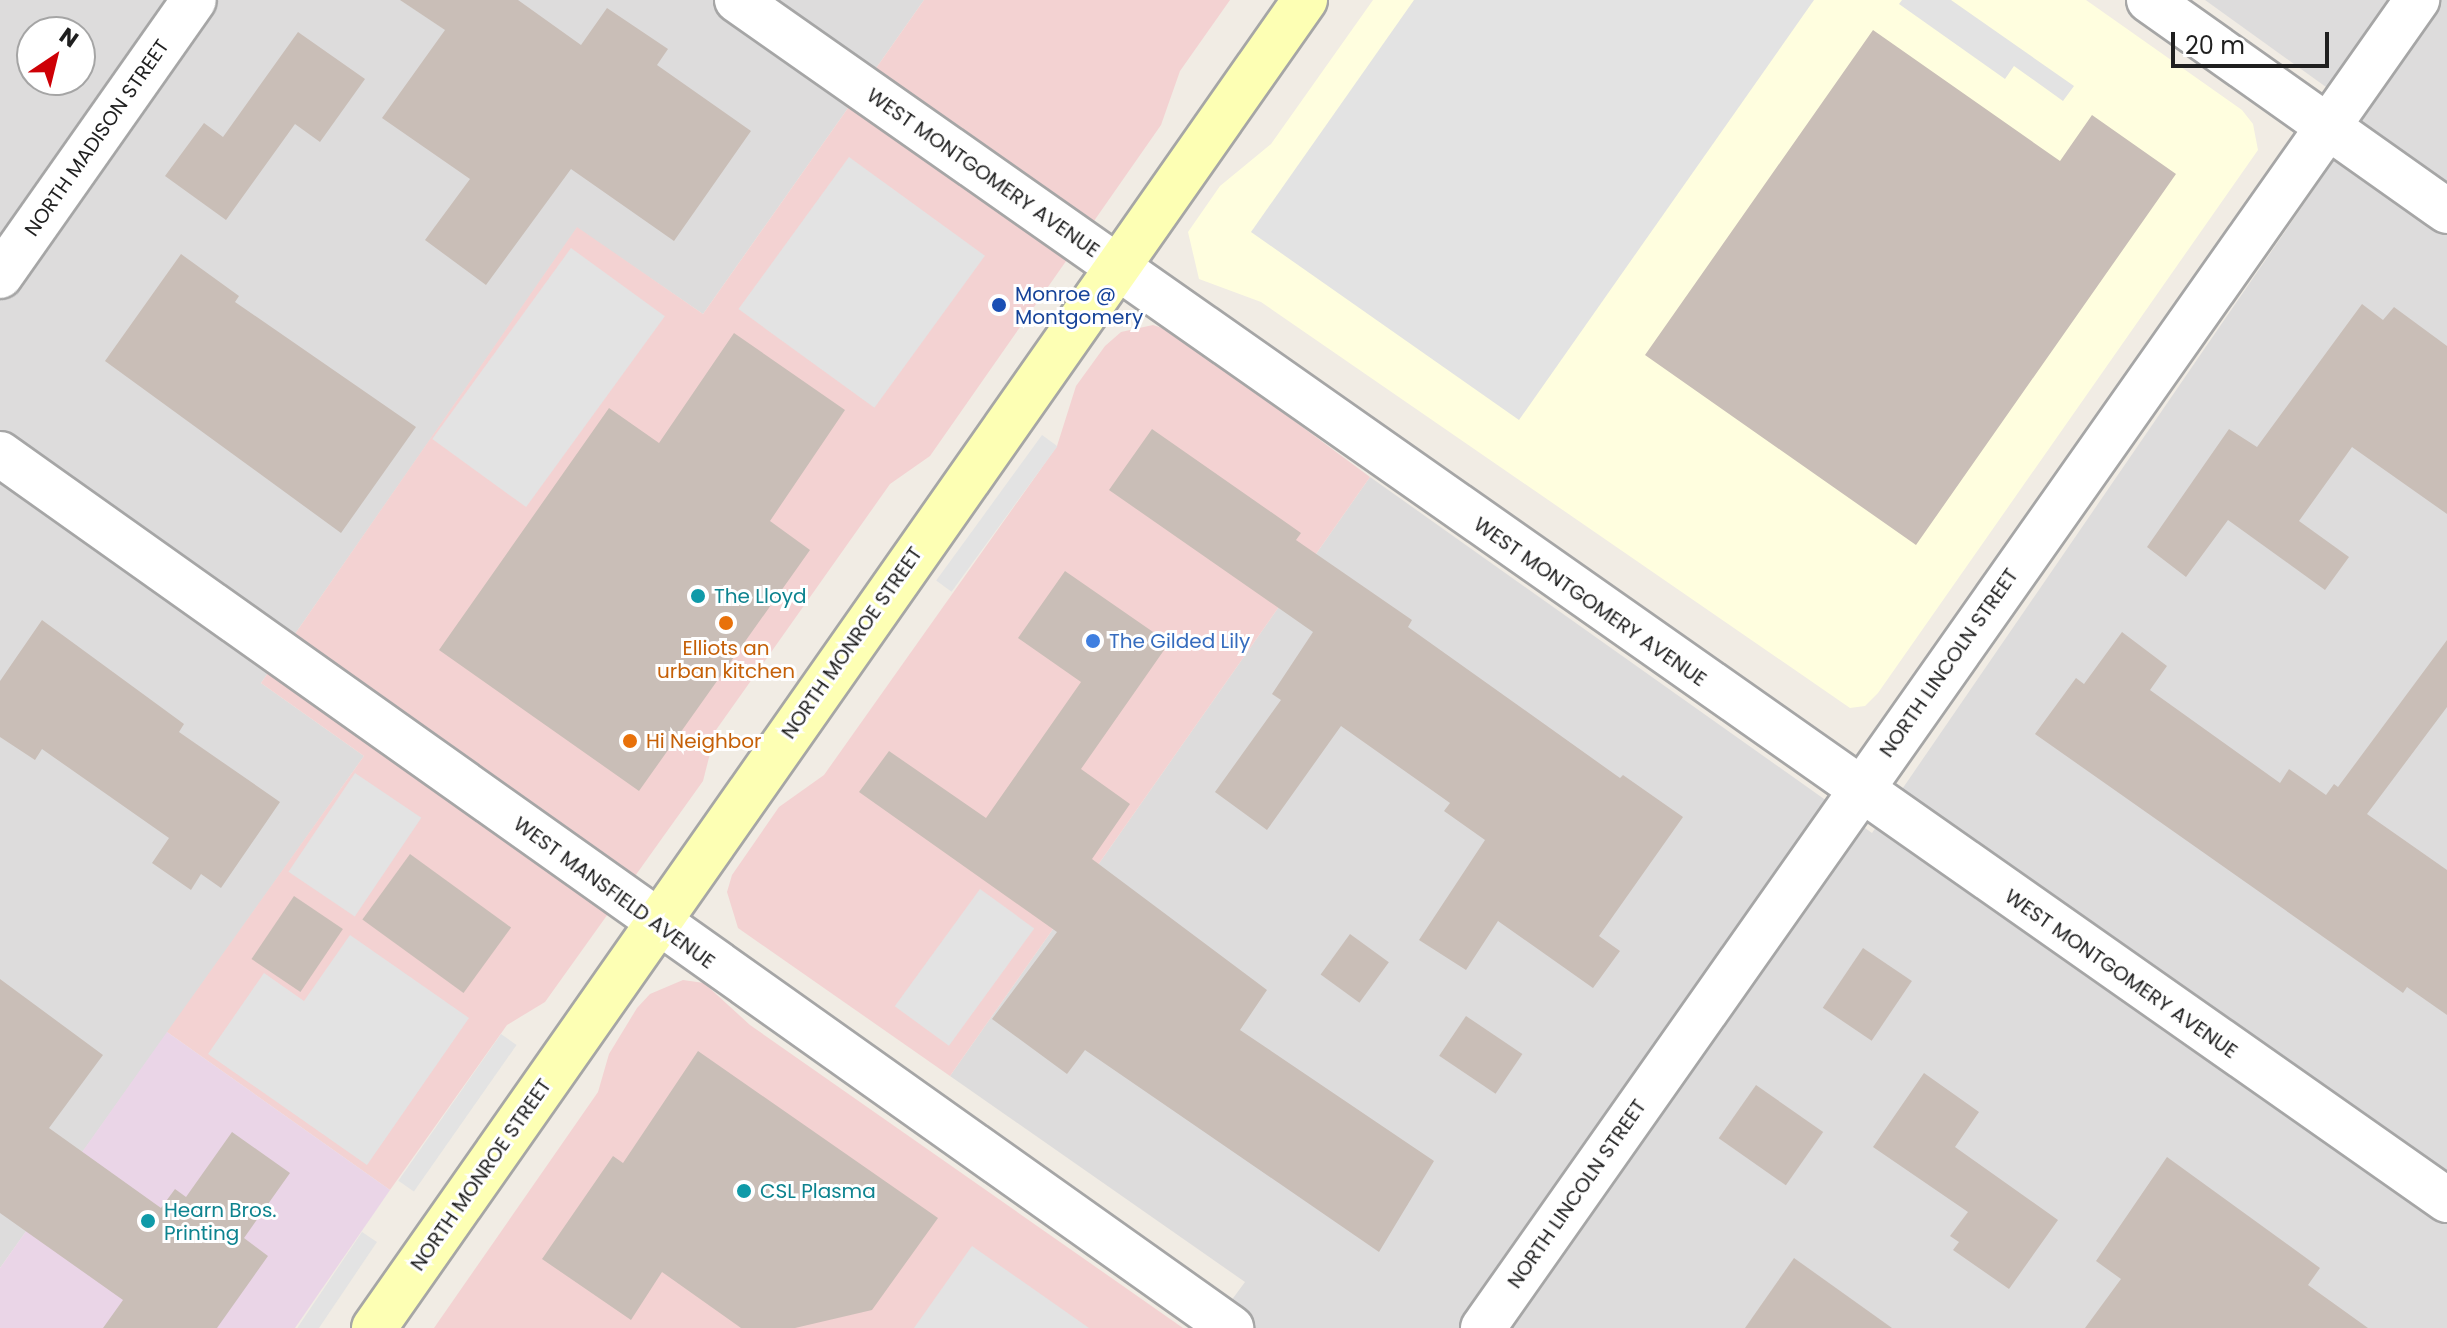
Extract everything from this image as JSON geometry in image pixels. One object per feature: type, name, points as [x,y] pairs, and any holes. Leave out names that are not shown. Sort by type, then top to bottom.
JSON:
[{"type":"main road","name":"NORTH MONROE STREET","points":[[374,1328],[1305,0]]},
{"type":"street","name":"NORTH MADISON STREET","points":[[0,276],[194,0]]},
{"type":"street","name":"WEST MONTGOMERY AVENUE","points":[[737,0],[1859,791],[2447,1200]]},
{"type":"street","points":[[2149,0],[2447,211]]},
{"type":"street","name":"NORTH LINCOLN STREET","points":[[1483,1328],[2417,0]]},
{"type":"street","name":"WEST MANSFIELD AVENUE","points":[[0,454],[656,923],[1231,1328]]},
{"type":"shaded area","points":[[0,0],[924,0],[703,314],[577,228],[261,683],[364,756],[0,1268]]},
{"type":"shaded area","points":[[924,0],[1230,0],[1180,71],[1161,125],[930,456],[890,484],[716,730],[703,781],[545,1002],[507,1025],[390,1190],[167,1032],[364,756],[261,683],[577,227],[703,314]]},
{"type":"shaded area","points":[[1373,0],[2086,0],[2242,110],[2253,124],[2258,150],[1878,693],[1865,706],[1850,708],[1261,302],[1199,279],[1188,232],[1220,186],[1271,144]]},
{"type":"shaded area","points":[[1414,0],[1814,0],[1519,420],[1251,232]]},
{"type":"shaded area","points":[[1902,0],[1951,0],[2074,86],[2063,101],[2014,66],[2005,79],[1899,4]]},
{"type":"shaded area","points":[[2205,0],[2447,0],[2447,1328],[1211,1328],[1245,1282],[950,1076],[1370,477],[1872,833],[2365,115]]},
{"type":"shaded area","points":[[849,157],[985,256],[874,408],[738,309]]},
{"type":"shaded area","points":[[571,248],[665,316],[526,507],[432,439]]},
{"type":"shaded area","points":[[1153,325],[1174,332],[1370,477],[950,1076],[738,928],[727,892],[732,875],[779,807],[824,775],[1057,446],[1076,386],[1105,346],[1121,332]]},
{"type":"shaded area","points":[[1042,435],[1057,446],[952,592],[936,581]]},
{"type":"shaded area","points":[[355,773],[421,818],[355,916],[288,872]]},
{"type":"shaded area","points":[[980,889],[1034,928],[949,1046],[895,1006]]},
{"type":"shaded area","points":[[350,935],[469,1018],[367,1165],[208,1054],[264,973],[304,1001]]},
{"type":"shaded area","points":[[683,980],[704,983],[750,1025],[1183,1328],[434,1328],[598,1092],[609,1054],[637,1008],[650,994]]},
{"type":"shaded area","points":[[167,1032],[390,1190],[295,1328],[0,1328],[0,1268]]},
{"type":"shaded area","points":[[501,1034],[517,1045],[414,1192],[398,1181]]},
{"type":"shaded area","points":[[362,1232],[377,1242],[319,1328],[297,1328]]},
{"type":"shaded area","points":[[972,1246],[1089,1328],[914,1328]]},
{"type":"building","points":[[400,0],[518,0],[581,45],[607,8],[668,49],[657,65],[751,131],[674,241],[571,169],[486,285],[425,240],[470,179],[382,118],[445,30]]},
{"type":"building","points":[[1873,30],[2060,161],[2092,115],[2176,174],[1916,545],[1645,355]]},
{"type":"building","points":[[298,32],[365,79],[320,142],[295,124],[226,220],[165,176],[204,123],[223,137]]},
{"type":"building","points":[[181,254],[239,296],[235,302],[416,427],[341,533],[105,361]]},
{"type":"building","points":[[2362,304],[2383,320],[2394,307],[2447,346],[2447,514],[2352,447],[2299,521],[2349,557],[2325,590],[2228,520],[2186,577],[2147,547],[2229,429],[2257,447]]},
{"type":"building","name":"The Lloyd","points":[[734,333],[845,410],[770,521],[810,550],[639,791],[439,650],[609,408],[659,443]]},
{"type":"building","points":[[1152,429],[1301,533],[1296,540],[1412,620],[1408,627],[1620,778],[1623,775],[1683,817],[1599,936],[1620,951],[1593,988],[1498,921],[1466,970],[1419,940],[1485,840],[1444,811],[1450,803],[1341,726],[1267,830],[1215,792],[1281,700],[1272,694],[1313,632],[1109,490]]},
{"type":"building","points":[[1065,571],[1169,643],[1081,769],[1130,804],[1092,859],[1267,990],[1240,1030],[1434,1161],[1379,1252],[1085,1050],[1067,1074],[992,1019],[1057,932],[859,792],[889,751],[986,818],[1081,682],[1018,638]]},
{"type":"building","points":[[42,620],[184,724],[179,732],[280,802],[221,888],[201,874],[191,890],[152,863],[169,838],[42,749],[35,760],[0,737],[0,681]]},
{"type":"building","points":[[2122,632],[2167,666],[2150,690],[2280,783],[2289,769],[2326,795],[2334,784],[2338,787],[2447,640],[2447,707],[2367,814],[2447,870],[2447,1015],[2407,987],[2403,993],[2035,734],[2076,678],[2084,684]]},
{"type":"building","points":[[410,854],[511,927],[464,993],[362,920]]},
{"type":"building","points":[[294,896],[343,929],[300,992],[252,959]]},
{"type":"building","points":[[1350,934],[1389,962],[1359,1003],[1321,974]]},
{"type":"building","points":[[1863,948],[1912,981],[1872,1041],[1823,1008]]},
{"type":"building","name":"Hearn Bros. Printing","points":[[0,979],[103,1055],[49,1128],[161,1208],[175,1189],[186,1197],[232,1132],[290,1173],[244,1238],[268,1256],[217,1328],[103,1328],[123,1300],[0,1213]]},
{"type":"building","points":[[1466,1016],[1522,1054],[1496,1094],[1439,1056]]},
{"type":"building","name":"CSL Plasma","points":[[698,1051],[938,1218],[872,1310],[795,1328],[741,1328],[662,1272],[631,1320],[542,1259],[613,1156],[623,1163]]},
{"type":"building","points":[[1924,1073],[1979,1112],[1955,1147],[2058,1220],[2009,1289],[1953,1250],[1959,1242],[1950,1236],[1968,1212],[1873,1147]]},
{"type":"building","points":[[1756,1085],[1823,1132],[1786,1185],[1719,1138]]},
{"type":"building","points":[[2167,1157],[2320,1268],[2308,1285],[2368,1328],[2085,1328],[2121,1279],[2096,1261]]},
{"type":"building","points":[[1794,1258],[1892,1328],[1745,1328]]},
{"type":"place","name":"Monroe @ Montgomery","points":[[999,305]]},
{"type":"place","name":"The Lloyd","points":[[698,596]]},
{"type":"place","name":"Elliots an urban kitchen","points":[[726,623]]},
{"type":"place","name":"The Gilded Lily","points":[[1093,641]]},
{"type":"place","name":"Hi Neighbor","points":[[630,741]]},
{"type":"place","name":"CSL Plasma","points":[[744,1191]]},
{"type":"place","name":"Hearn Bros. Printing","points":[[148,1221]]}]
